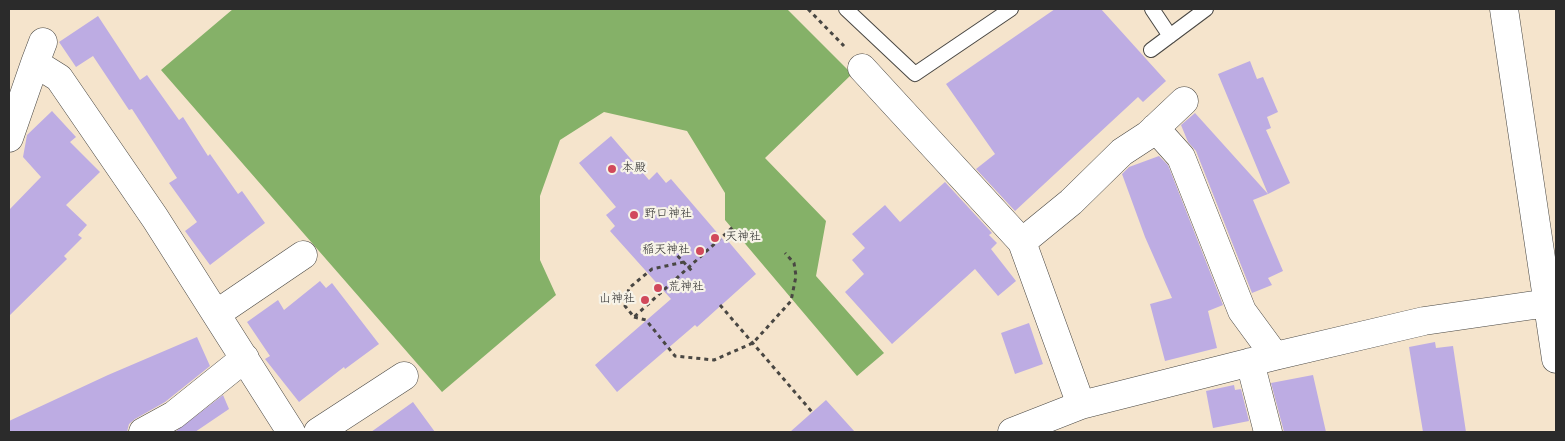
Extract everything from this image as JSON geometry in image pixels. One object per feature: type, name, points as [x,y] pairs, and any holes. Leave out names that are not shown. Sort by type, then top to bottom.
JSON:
[{"type":"street","points":[[1504,9],[1556,359]]},
{"type":"street","points":[[9,138],[39,52],[60,78],[292,432]]},
{"type":"street","points":[[862,68],[1022,242],[1080,405]]},
{"type":"street","points":[[1022,242],[1071,202],[1122,152],[1155,128],[1184,101]]},
{"type":"street","points":[[1155,128],[1181,157],[1263,359],[1268,432]]},
{"type":"street","points":[[216,314],[303,255]]},
{"type":"street","points":[[1012,432],[1080,405],[1263,359],[1424,321],[1548,303]]},
{"type":"street","points":[[143,432],[174,415],[245,358]]},
{"type":"street","points":[[318,432],[404,376]]},
{"type":"lane","points":[[846,9],[916,74],[1011,9]]},
{"type":"lane","points":[[1152,9],[1170,36]]},
{"type":"lane","points":[[1151,50],[1206,9]]},
{"type":"path","points":[[808,9],[856,58],[862,68]]},
{"type":"path","points":[[634,317],[733,228]]},
{"type":"path","points":[[672,250],[693,272]]},
{"type":"path","points":[[684,262],[652,269],[629,288],[625,306],[634,317],[646,320],[674,356],[714,360],[752,343],[791,301],[796,276],[794,263],[785,253]]},
{"type":"path","points":[[720,305],[812,412]]},
{"type":"green space","points":[[233,9],[787,9],[852,74],[765,158],[826,221],[816,276],[884,353],[857,376],[725,220],[725,193],[687,131],[604,112],[560,140],[540,196],[540,260],[556,295],[442,392],[161,70]]},
{"type":"building","points":[[1055,9],[1101,9],[1166,81],[1143,102],[1138,97],[1015,211],[976,169],[995,154],[946,84]]},
{"type":"building","points":[[98,16],[140,80],[147,75],[179,120],[183,117],[208,156],[210,154],[238,194],[242,191],[265,223],[210,265],[185,231],[197,222],[169,183],[177,178],[132,109],[129,110],[93,56],[76,67],[59,42]]},
{"type":"building","points":[[1250,61],[1257,79],[1263,77],[1278,112],[1267,117],[1271,128],[1266,130],[1290,183],[1268,194],[1218,74]]},
{"type":"building","points":[[52,111],[76,137],[70,142],[100,172],[66,205],[87,225],[78,235],[82,238],[64,256],[67,259],[9,316],[9,210],[41,177],[23,157],[27,135]]},
{"type":"building","points":[[1195,113],[1268,194],[1253,200],[1283,271],[1268,278],[1272,285],[1252,293],[1196,151],[1188,142],[1181,125]]},
{"type":"building","points":[[611,136],[649,180],[657,172],[666,183],[671,179],[726,243],[728,241],[756,274],[697,327],[695,325],[617,392],[595,365],[671,299],[610,231],[615,226],[606,215],[616,207],[579,163]]},
{"type":"building","points":[[1159,156],[1168,165],[1223,305],[1208,311],[1217,348],[1165,361],[1150,304],[1172,298],[1145,237],[1122,174],[1129,167]]},
{"type":"building","points":[[945,182],[992,233],[989,235],[997,243],[991,249],[1016,281],[998,296],[975,269],[892,344],[845,292],[864,274],[852,260],[865,248],[852,234],[885,205],[900,222]]},
{"type":"building","points":[[320,281],[326,288],[332,283],[379,344],[345,369],[344,367],[299,402],[265,359],[270,356],[247,322],[278,300],[284,310]]},
{"type":"building","points":[[1029,323],[1043,364],[1015,374],[1001,333]]},
{"type":"building","points":[[197,337],[210,366],[165,402],[135,419],[129,424],[127,432],[9,432],[9,421],[108,375]]},
{"type":"building","points":[[1435,342],[1436,348],[1453,346],[1466,432],[1423,432],[1409,347]]},
{"type":"building","points":[[1313,375],[1326,432],[1284,432],[1271,383]]},
{"type":"building","points":[[1234,385],[1235,390],[1241,389],[1249,421],[1213,428],[1206,391]]},
{"type":"building","points":[[223,395],[229,409],[195,432],[175,432]]},
{"type":"building","points":[[826,400],[855,432],[790,432]]},
{"type":"building","points":[[413,402],[435,432],[371,432]]},
{"type":"place","name":"本殿","points":[[612,169]]},
{"type":"place","name":"野口神社","points":[[634,215]]},
{"type":"place","name":"天神社","points":[[715,238]]},
{"type":"place","name":"稲天神社","points":[[700,251]]},
{"type":"place","name":"荒神社","points":[[658,288]]},
{"type":"place","name":"山神社","points":[[645,300]]}]
